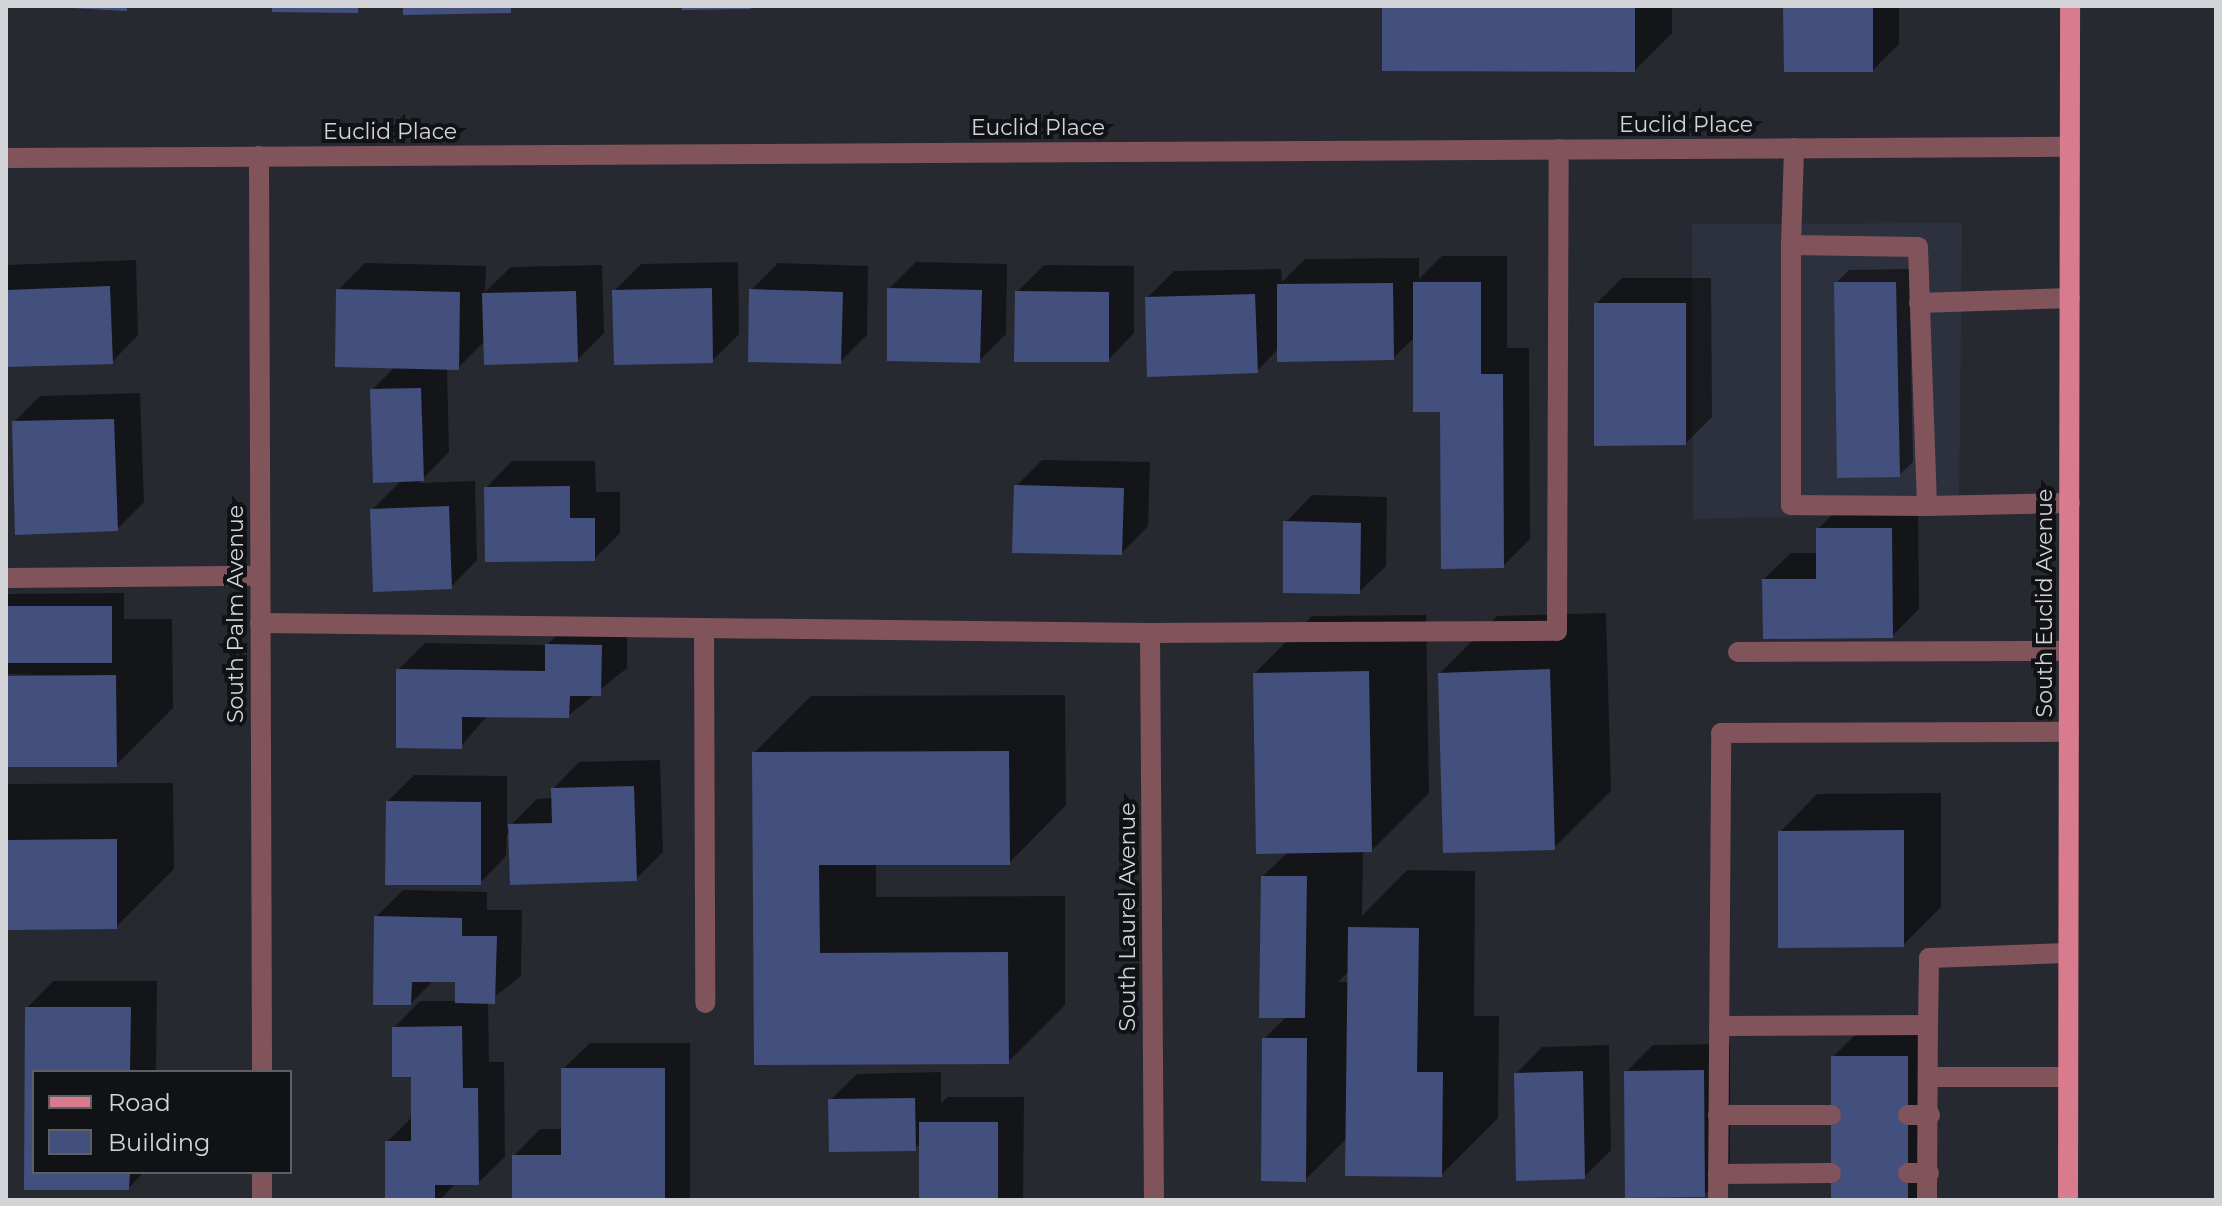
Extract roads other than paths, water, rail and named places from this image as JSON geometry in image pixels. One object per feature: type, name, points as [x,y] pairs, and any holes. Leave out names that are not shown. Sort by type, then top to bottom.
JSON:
[{"type":"main road","name":"South Euclid Avenue","points":[[2068,1200],[2070,6]]},
{"type":"street","name":"Euclid Place","points":[[6,158],[2070,147]]},
{"type":"street","points":[[1794,148],[1791,505],[2070,503]]},
{"type":"street","points":[[260,623],[1150,633],[1557,631],[1559,149]]},
{"type":"street","name":"South Palm Avenue","points":[[259,156],[262,1070]]},
{"type":"street","points":[[1791,245],[1918,247],[1927,506]]},
{"type":"street","points":[[1919,303],[2070,298]]},
{"type":"street","points":[[6,578],[260,576]]},
{"type":"street","points":[[704,629],[705,1003]]},
{"type":"street","name":"South Laurel Avenue","points":[[1150,633],[1154,1200]]},
{"type":"street","points":[[1738,652],[2069,651]]},
{"type":"street","points":[[1718,1200],[1721,733],[2069,732]]},
{"type":"street","points":[[1927,1200],[1919,1173],[1930,1115],[1929,958],[2068,953]]},
{"type":"street","points":[[1719,1026],[1928,1025]]},
{"type":"street","points":[[1929,1077],[2068,1077]]},
{"type":"street","points":[[1718,1115],[1831,1115]]},
{"type":"street","points":[[1908,1115],[1930,1115]]},
{"type":"street","points":[[1718,1174],[1831,1173]]},
{"type":"street","points":[[262,1174],[262,1200]]}]
